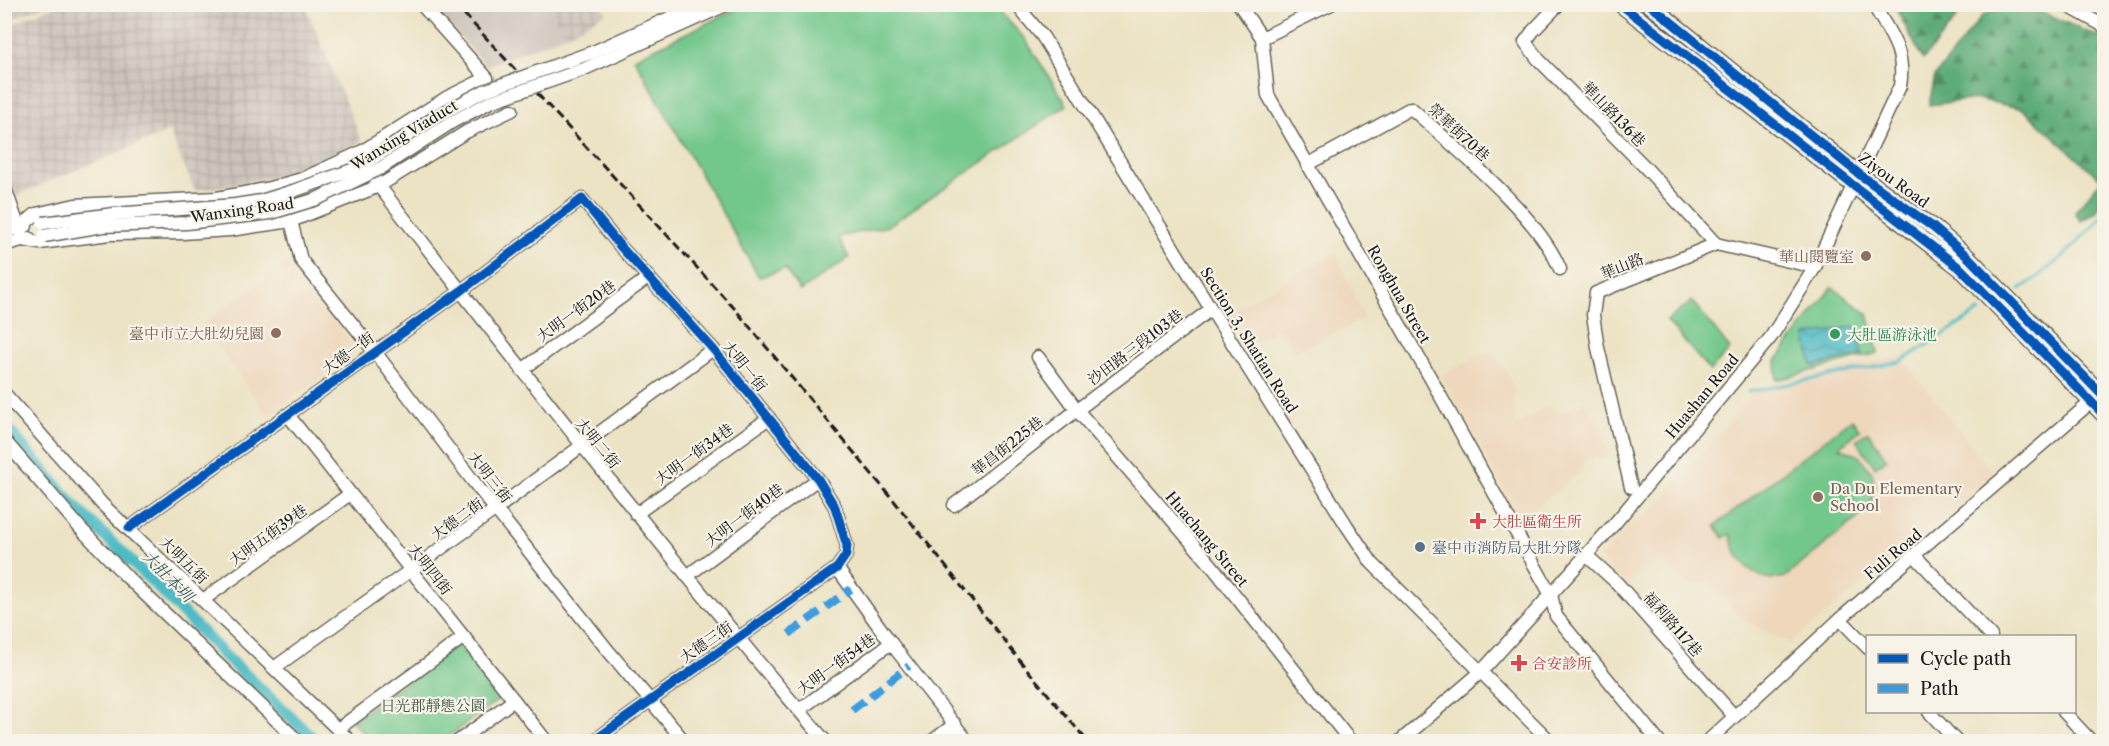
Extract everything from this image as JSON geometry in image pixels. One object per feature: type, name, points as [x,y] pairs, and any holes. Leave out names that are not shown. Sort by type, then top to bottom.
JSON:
[{"type":"main road","name":"Ziyou Road","points":[[1620,4],[1856,179]]},
{"type":"main road","name":"Ziyou Road","points":[[1649,4],[1961,269],[2099,397],[2104,415]]},
{"type":"street","name":"Wanxing Road","points":[[21,234],[36,214],[75,205],[217,198],[267,189],[302,179],[361,152],[446,98],[487,78],[421,4]]},
{"type":"street","name":"Wanxing Viaduct","points":[[43,222],[235,205],[261,201],[293,191],[352,170],[484,90],[594,52],[701,4]]},
{"type":"street","name":"Wanxing Viaduct","points":[[44,236],[103,226],[187,223],[271,213],[318,199],[381,168],[452,122],[490,102],[582,70],[728,4]]},
{"type":"street","name":"Section 3, Shatian Road","points":[[1016,4],[1043,37],[1211,309],[1372,563],[1551,741]]},
{"type":"street","name":"Ronghua Street","points":[[1239,4],[1262,38],[1268,95],[1551,595],[1556,616],[1659,741]]},
{"type":"street","points":[[1262,38],[1331,4]]},
{"type":"street","name":"華山路136巷","points":[[1559,4],[1525,42],[1716,244]]},
{"type":"street","name":"Huashan Road","points":[[1399,741],[1482,671],[1586,555],[1772,337],[1815,267],[1900,86],[1903,69],[1899,49],[1873,4]]},
{"type":"street","points":[[2064,4],[2104,26]]},
{"type":"street","points":[[446,98],[466,132]]},
{"type":"street","name":"榮華街70巷","points":[[1307,165],[1410,108],[1456,149],[1523,216],[1555,256],[1560,269]]},
{"type":"street","name":"Wanxing Road","points":[[21,234],[40,243],[110,234],[230,230],[291,221],[379,186],[466,132],[512,110]]},
{"type":"street","name":"大明二街","points":[[361,152],[379,186],[581,447],[737,638],[826,741]]},
{"type":"street","points":[[4,185],[21,234]]},
{"type":"street","name":"大德一街","points":[[129,528],[460,291],[582,199]]},
{"type":"street","name":"大明一街","points":[[582,199],[713,349],[819,479],[835,507],[847,546],[846,555],[837,568]]},
{"type":"street","name":"大明三街","points":[[291,221],[301,260],[496,509],[649,700],[685,741]]},
{"type":"street","name":"Wanxing Road","points":[[4,245],[43,222]]},
{"type":"street","name":"Wanxing Road","points":[[4,232],[44,236]]},
{"type":"street","points":[[1716,244],[1815,267]]},
{"type":"street","name":"華山路","points":[[1631,487],[1598,348],[1593,315],[1596,293],[1716,244]]},
{"type":"street","name":"大明一街20巷","points":[[522,370],[649,278]]},
{"type":"street","name":"沙田路三段103巷","points":[[1077,410],[1211,309]]},
{"type":"street","name":"大德二街","points":[[274,668],[496,509],[713,349]]},
{"type":"street","name":"Huachang Street","points":[[1038,357],[1077,410],[1212,566],[1351,741]]},
{"type":"street","name":"大明五街","points":[[4,393],[102,504],[351,741]]},
{"type":"street","name":"Fuli Road","points":[[1707,741],[1840,619],[2099,397]]},
{"type":"street","name":"華昌街225巷","points":[[954,505],[1077,410]]},
{"type":"street","name":"大明四街","points":[[288,415],[547,741]]},
{"type":"street","name":"大明一街34巷","points":[[636,514],[769,418]]},
{"type":"street","points":[[4,440],[81,530],[120,570],[299,741]]},
{"type":"street","name":"大明一街40巷","points":[[687,576],[819,479]]},
{"type":"street","name":"大明五街39巷","points":[[203,600],[350,494]]},
{"type":"street","name":"福利路117巷","points":[[1586,555],[1624,590],[1734,716]]},
{"type":"street","points":[[1914,556],[1990,635]]},
{"type":"street","points":[[837,568],[891,643],[968,741]]},
{"type":"street","name":"大德三街","points":[[592,741],[837,568]]},
{"type":"street","points":[[1840,619],[1866,646]]},
{"type":"street","points":[[338,729],[464,637]]},
{"type":"street","name":"大明一街54巷","points":[[798,710],[891,643]]},
{"type":"street","points":[[458,741],[514,700]]},
{"type":"street","points":[[1931,713],[1957,741]]},
{"type":"street","points":[[2066,713],[2092,741]]},
{"type":"street","points":[[931,741],[955,724]]},
{"type":"shaded area","points":[[5,4],[46,4],[46,5],[5,22]]},
{"type":"shaded area","points":[[59,4],[305,5],[362,142],[283,175],[195,191],[169,131],[15,196],[5,171],[5,27]]},
{"type":"shaded area","points":[[431,5],[546,5],[566,35],[486,66]]},
{"type":"shaded area","points":[[546,5],[601,5],[606,13],[566,35]]},
{"type":"shaded area","points":[[1336,253],[1364,319],[1293,352],[1280,327],[1244,348],[1225,314]]},
{"type":"shaded area","name":"臺中市立大肚幼兒園","points":[[289,262],[353,345],[353,350],[352,356],[268,416],[202,324]]},
{"type":"shaded area","points":[[1490,352],[1507,371],[1514,390],[1514,426],[1546,407],[1562,413],[1585,401],[1600,424],[1609,455],[1602,460],[1593,456],[1583,463],[1581,471],[1520,520],[1443,378],[1446,373]]},
{"type":"shaded area","name":"Da Du Elementary School","points":[[1900,356],[1997,477],[1790,643],[1743,620],[1710,582],[1686,585],[1660,558],[1626,585],[1600,558],[1638,517],[1645,518],[1726,426],[1756,387]]},
{"type":"green space","points":[[745,5],[994,5],[1025,39],[1067,105],[888,226],[838,237],[849,258],[800,291],[785,269],[759,277],[634,58]]},
{"type":"green space","points":[[1894,5],[1967,5],[1923,60]]},
{"type":"green space","points":[[2004,5],[2025,5],[2104,39],[2104,197],[2096,212],[2081,221],[2075,212],[2101,180],[2023,109],[1978,99],[1929,105],[1935,76],[1982,16]]},
{"type":"green space","name":"大肚區游泳池","points":[[1832,287],[1868,314],[1878,353],[1777,380],[1776,361]]},
{"type":"green space","points":[[1692,301],[1730,349],[1710,371],[1667,321]]},
{"type":"green space","points":[[1852,419],[1860,430],[1839,447],[1859,456],[1872,473],[1875,486],[1870,508],[1785,577],[1765,578],[1756,574],[1736,553],[1730,534],[1724,538],[1715,526]]},
{"type":"green space","points":[[1868,432],[1887,459],[1875,467],[1856,440]]},
{"type":"green space","name":"日光郡靜態公園","points":[[458,645],[501,698],[442,741],[372,741],[352,721]]},
{"type":"water","points":[[1855,326],[1862,355],[1812,366],[1806,336]]},
{"type":"waterway","points":[[2020,289],[2065,254],[2104,214]]},
{"type":"waterway","points":[[1748,392],[1900,362],[1980,311]]},
{"type":"waterway","name":"大肚本圳","points":[[4,425],[77,509],[224,655],[317,742]]},
{"type":"railway","points":[[455,4],[734,308],[895,502],[1021,662],[1088,742]]},
{"type":"marked path","points":[[789,634],[851,589]]},
{"type":"marked path","points":[[852,710],[909,666]]},
{"type":"cycle path","points":[[1620,4],[1961,269],[2104,415]]},
{"type":"cycle path","points":[[1649,4],[1859,174],[1934,228],[1969,258],[2104,397]]},
{"type":"cycle path","points":[[129,528],[461,291],[582,199],[620,246],[713,349],[818,479],[835,507],[847,546],[846,555],[837,568],[592,742]]},
{"type":"place","name":"華山閱覽室","points":[[1866,256]]},
{"type":"place","name":"臺中市立大肚幼兒園","points":[[276,333]]},
{"type":"place","name":"大肚區游泳池","points":[[1835,334]]},
{"type":"place","name":"Da Du Elementary School","points":[[1818,497]]},
{"type":"place","name":"大肚區衛生所","points":[[1478,521]]},
{"type":"place","name":"臺中市消防局大肚分隊","points":[[1420,547]]},
{"type":"place","name":"合安診所","points":[[1519,663]]}]
